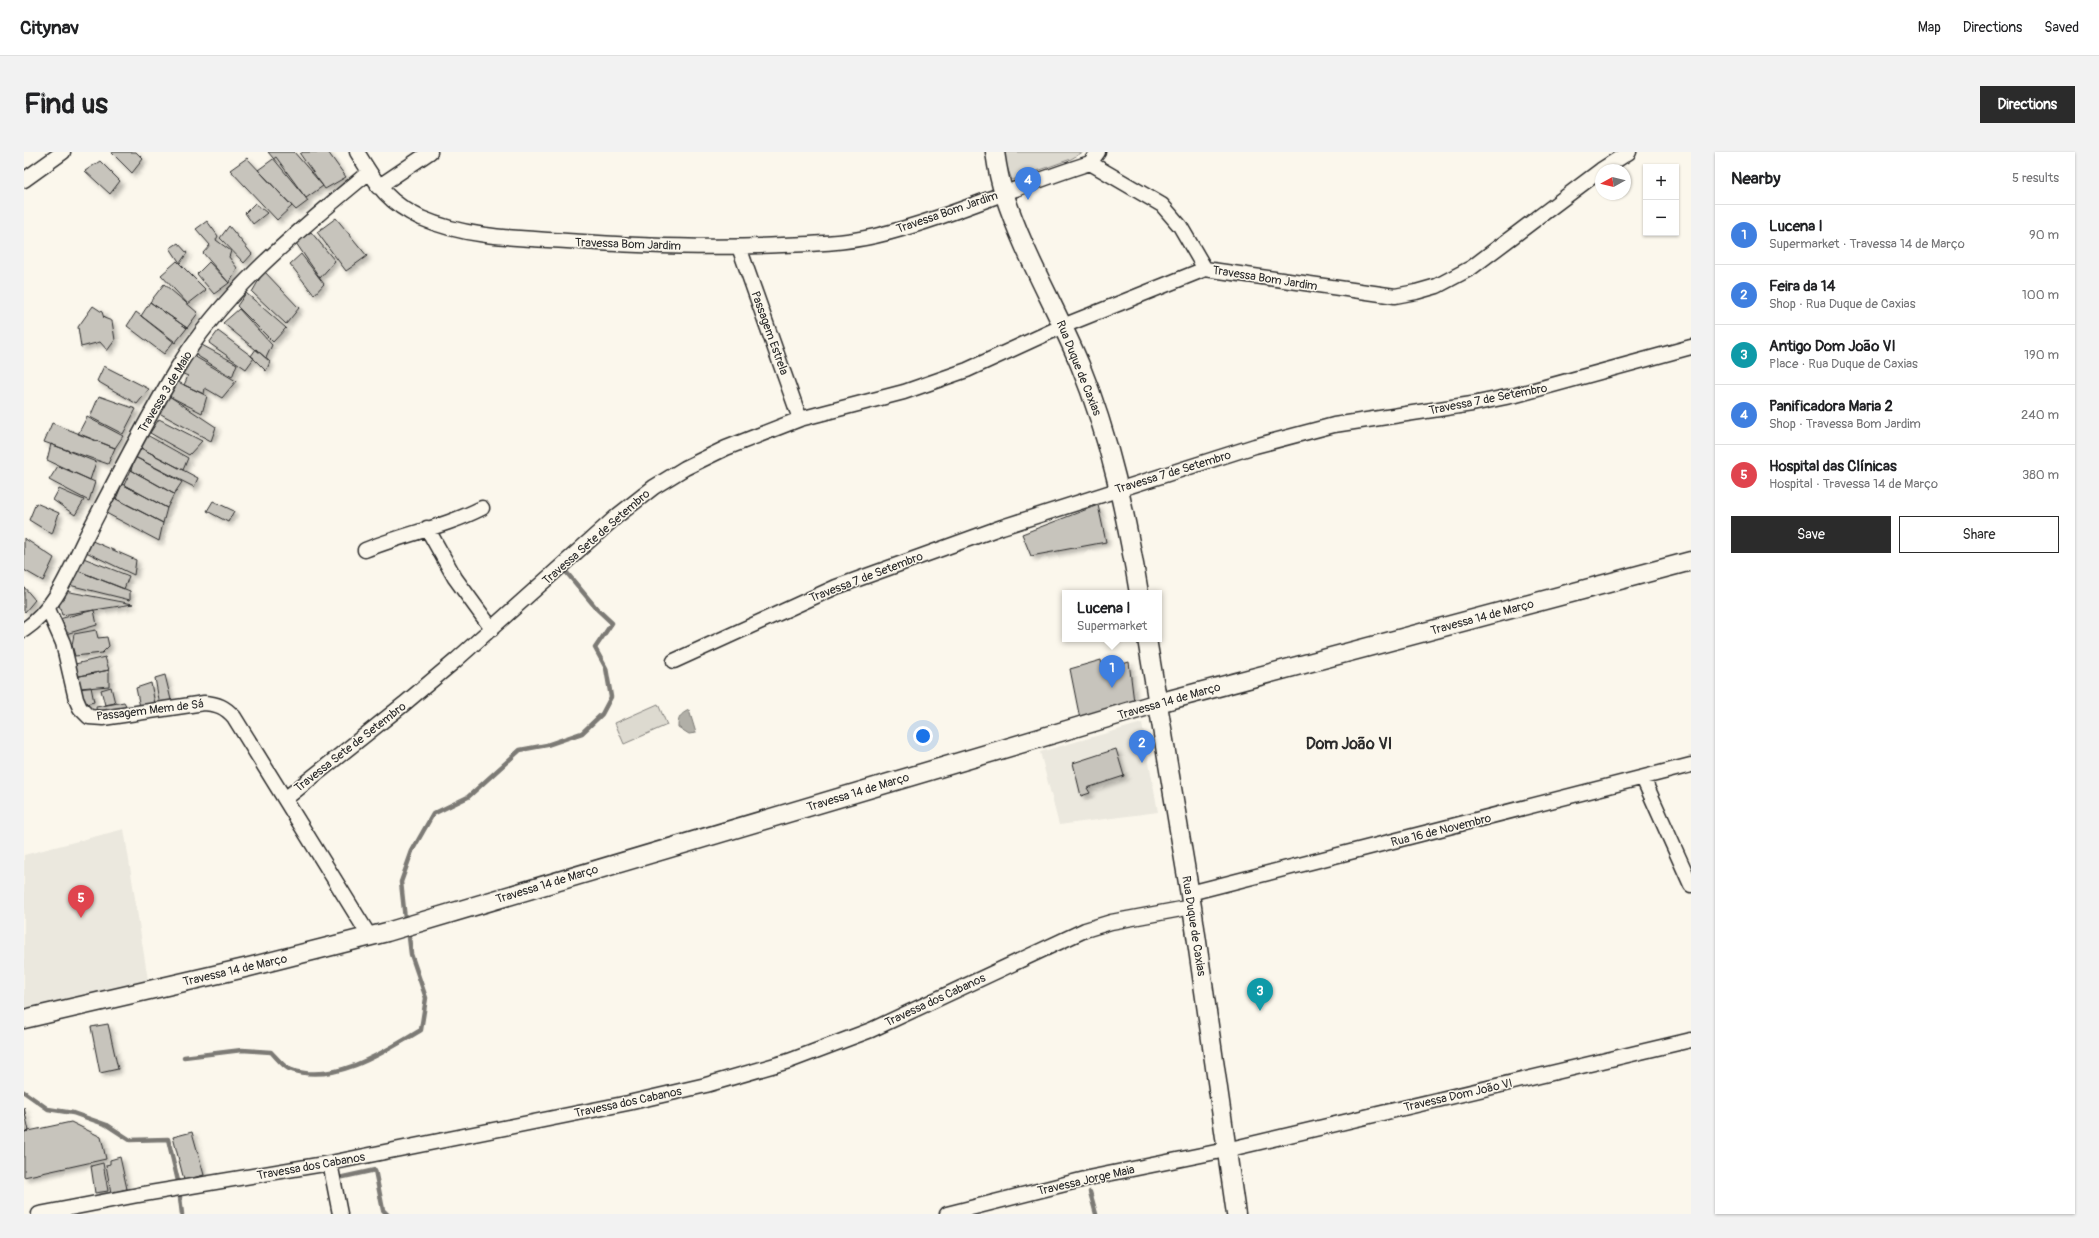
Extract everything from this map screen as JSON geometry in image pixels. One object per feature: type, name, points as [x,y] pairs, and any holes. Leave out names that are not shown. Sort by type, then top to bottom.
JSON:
[{"type":"street","points":[[24,180],[63,152]]},
{"type":"street","name":"Travessa Bom Jardim","points":[[357,152],[378,187],[390,200],[420,217],[445,227],[479,235],[615,245],[739,248],[832,243],[875,236],[1003,193],[1094,158],[1162,205],[1180,226],[1205,269],[1396,296],[1437,286],[1471,268],[1595,175]]},
{"type":"street","points":[[378,187],[430,152]]},
{"type":"street","name":"Rua Duque de Caxias","points":[[995,152],[1003,193],[1030,256],[1063,326],[1094,403],[1119,489],[1138,590]]},
{"type":"street","name":"Travessa Bom Jardim","points":[[1610,164],[1629,152]]},
{"type":"street","name":"Travessa 3 de Maio","points":[[24,630],[35,623],[48,609],[176,370],[211,321],[249,278],[292,236],[369,172]]},
{"type":"street","name":"Passagem Estrela","points":[[739,248],[800,419]]},
{"type":"street","name":"Travessa Sete de Setembro","points":[[285,798],[404,704],[492,629],[618,516],[654,487],[685,468],[720,451],[800,419],[904,392],[937,381],[996,358],[1063,326],[1205,269]]},
{"type":"street","name":"Travessa 7 de Setembro","points":[[674,660],[836,587],[1002,527],[1297,434],[1341,424],[1472,404],[1516,395],[1691,347]]},
{"type":"street","points":[[365,550],[427,528],[454,521],[482,508]]},
{"type":"street","points":[[427,528],[455,578],[492,629]]},
{"type":"street","name":"Travessa 14 de Março","points":[[24,1019],[370,937],[1158,703],[1691,561]]},
{"type":"street","name":"Passagem Mem de Sá","points":[[48,609],[63,643],[76,699],[84,713],[95,718],[204,702],[216,704],[226,708],[234,718],[285,798],[370,937]]},
{"type":"street","name":"Rua Duque de Caxias","points":[[1148,642],[1191,900],[1236,1214]]},
{"type":"street","name":"Rua 16 de Novembro","points":[[1191,900],[1691,765]]},
{"type":"street","points":[[1643,778],[1691,885]]},
{"type":"street","name":"Travessa dos Cabanos","points":[[39,1214],[138,1195],[330,1164],[628,1103],[746,1073],[788,1061],[870,1030],[1085,930],[1191,900]]},
{"type":"street","name":"Travessa Dom João VI","points":[[1226,1150],[1691,1040]]},
{"type":"street","name":"Travessa Jorge Maia","points":[[946,1214],[1093,1177],[1226,1150]]},
{"type":"street","points":[[330,1164],[340,1214]]},
{"type":"shaded area","points":[[1001,152],[1083,152],[1071,159],[1012,180]]},
{"type":"shaded area","points":[[658,704],[667,725],[624,744],[615,723]]},
{"type":"shaded area","points":[[689,710],[696,733],[689,734],[678,727],[680,717],[683,713]]},
{"type":"shaded area","points":[[1142,723],[1158,812],[1059,825],[1040,752]]},
{"type":"shaded area","points":[[124,829],[148,980],[24,1009],[24,855]]},
{"type":"building","points":[[111,152],[136,152],[143,159],[132,173]]},
{"type":"building","points":[[268,152],[294,152],[323,186],[306,198]]},
{"type":"building","points":[[303,152],[328,152],[346,177],[325,189],[300,154]]},
{"type":"building","points":[[276,157],[308,201],[296,210],[258,170]]},
{"type":"building","points":[[247,158],[292,206],[277,220],[230,170]]},
{"type":"building","points":[[100,161],[120,181],[110,194],[85,171]]},
{"type":"building","points":[[255,203],[267,213],[253,224],[245,213]]},
{"type":"building","points":[[336,218],[367,256],[346,271],[317,232]]},
{"type":"building","points":[[207,221],[218,236],[216,240],[231,251],[229,257],[237,268],[229,283],[203,253],[210,245],[196,229]]},
{"type":"building","points":[[229,226],[252,254],[244,263],[220,238]]},
{"type":"building","points":[[311,232],[335,261],[320,278],[296,243]]},
{"type":"building","points":[[178,243],[187,253],[180,263],[170,248]]},
{"type":"building","points":[[301,254],[324,284],[314,295],[290,264]]},
{"type":"building","points":[[177,261],[206,290],[188,304],[161,275]]},
{"type":"building","points":[[209,262],[229,283],[214,294],[197,274]]},
{"type":"building","points":[[264,271],[299,308],[286,324],[252,292]]},
{"type":"building","points":[[164,284],[198,313],[187,328],[150,302]]},
{"type":"building","points":[[246,293],[286,328],[273,342],[237,306]]},
{"type":"building","points":[[150,302],[187,328],[175,343],[141,316]]},
{"type":"building","points":[[93,306],[102,312],[104,318],[112,321],[115,340],[107,351],[100,342],[81,347],[78,327]]},
{"type":"building","points":[[239,309],[272,345],[266,358],[223,323]]},
{"type":"building","points":[[136,312],[174,341],[164,354],[127,326]]},
{"type":"building","points":[[218,331],[254,358],[246,369],[209,343]]},
{"type":"building","points":[[200,344],[237,364],[232,377],[196,355]]},
{"type":"building","points":[[256,349],[270,362],[266,371],[251,356]]},
{"type":"building","points":[[194,356],[236,381],[222,398],[205,388],[204,394],[184,385],[188,376],[181,373]]},
{"type":"building","points":[[104,366],[149,389],[137,404],[97,381]]},
{"type":"building","points":[[176,381],[207,396],[202,413],[169,396]]},
{"type":"building","points":[[99,396],[136,409],[123,434],[90,417]]},
{"type":"building","points":[[169,396],[216,427],[211,441],[159,413]]},
{"type":"building","points":[[87,417],[123,436],[115,448],[78,434]]},
{"type":"building","points":[[159,419],[202,441],[189,455],[150,433]]},
{"type":"building","points":[[52,423],[115,448],[108,464],[44,442]]},
{"type":"building","points":[[147,435],[188,458],[183,470],[139,447]]},
{"type":"building","points":[[51,444],[96,462],[90,480],[47,460]]},
{"type":"building","points":[[139,447],[198,478],[194,487],[135,457]]},
{"type":"building","points":[[135,457],[182,482],[174,494],[131,470]]},
{"type":"building","points":[[58,466],[95,482],[89,501],[49,480]]},
{"type":"building","points":[[131,470],[174,494],[167,508],[124,485]]},
{"type":"building","points":[[122,484],[167,508],[163,523],[116,499]]},
{"type":"building","points":[[59,489],[84,500],[75,515],[53,500]]},
{"type":"building","points":[[115,498],[163,523],[159,541],[106,513]]},
{"type":"building","points":[[213,501],[234,511],[228,522],[207,511]]},
{"type":"building","points":[[36,503],[59,513],[52,534],[29,520]]},
{"type":"building","points":[[1098,505],[1106,542],[1031,556],[1022,534]]},
{"type":"building","points":[[24,538],[54,558],[43,581],[24,570]]},
{"type":"building","points":[[90,540],[136,560],[134,575],[86,552]]},
{"type":"building","points":[[81,557],[129,576],[124,589],[76,570]]},
{"type":"building","points":[[76,570],[130,591],[130,600],[69,585]]},
{"type":"building","points":[[24,587],[35,600],[25,612],[24,611]]},
{"type":"building","points":[[65,591],[133,604],[62,615],[58,601],[65,598]]},
{"type":"building","points":[[94,610],[97,625],[62,635],[59,619]]},
{"type":"building","points":[[96,630],[98,638],[107,637],[109,646],[102,653],[75,656],[72,645],[74,634]]},
{"type":"building","points":[[105,657],[109,670],[75,677],[71,665]]},
{"type":"building","points":[[1101,660],[1103,670],[1129,662],[1134,702],[1080,719],[1070,669]]},
{"type":"building","points":[[109,670],[109,686],[76,689],[75,677]]},
{"type":"building","points":[[165,675],[172,704],[160,706],[155,678]]},
{"type":"building","points":[[151,683],[155,704],[140,707],[136,688]]},
{"type":"building","points":[[91,687],[94,702],[82,705],[80,688]]},
{"type":"building","points":[[111,687],[115,703],[105,705],[101,690]]},
{"type":"building","points":[[124,702],[128,709],[97,717],[96,707]]},
{"type":"building","points":[[1116,749],[1124,776],[1087,788],[1090,793],[1081,796],[1073,763]]},
{"type":"building","points":[[108,1024],[118,1069],[100,1073],[91,1027]]},
{"type":"building","points":[[24,1107],[29,1131],[24,1132]]},
{"type":"building","points":[[71,1122],[101,1137],[106,1159],[24,1177],[24,1132]]},
{"type":"building","points":[[192,1132],[204,1175],[184,1180],[173,1137]]},
{"type":"building","points":[[120,1157],[127,1189],[111,1193],[106,1165],[110,1164],[110,1160]]},
{"type":"building","points":[[103,1163],[108,1191],[95,1193],[91,1166]]},
{"type":"waterway","points":[[405,919],[401,882],[412,851],[433,814],[468,797],[520,750],[547,745],[582,733],[602,714],[611,697],[606,668],[595,648],[612,623],[597,609],[567,573]]},
{"type":"waterway","points":[[184,1057],[242,1050],[271,1052],[289,1069],[306,1073],[323,1073],[340,1070],[358,1064],[391,1048],[421,1030],[426,998],[411,954],[409,937]]},
{"type":"waterway","points":[[24,1092],[48,1109],[73,1113],[107,1125],[130,1140],[168,1139],[178,1181],[182,1214]]},
{"type":"waterway","points":[[334,1179],[375,1170],[383,1210],[387,1214]]},
{"type":"waterway","points":[[1090,1192],[1096,1214]]},
{"type":"place","name":"Panificadora Maria 2","points":[[1028,200]]},
{"type":"place","name":"Lucena I","points":[[1112,688]]},
{"type":"place","name":"Feira da 14","points":[[1142,763]]},
{"type":"place","name":"Hospital das Clínicas","points":[[81,918]]},
{"type":"place","name":"Antigo Dom João VI","points":[[1260,1011]]},
{"type":"district","name":"Dom João VI","points":[[1349,743]]}]
